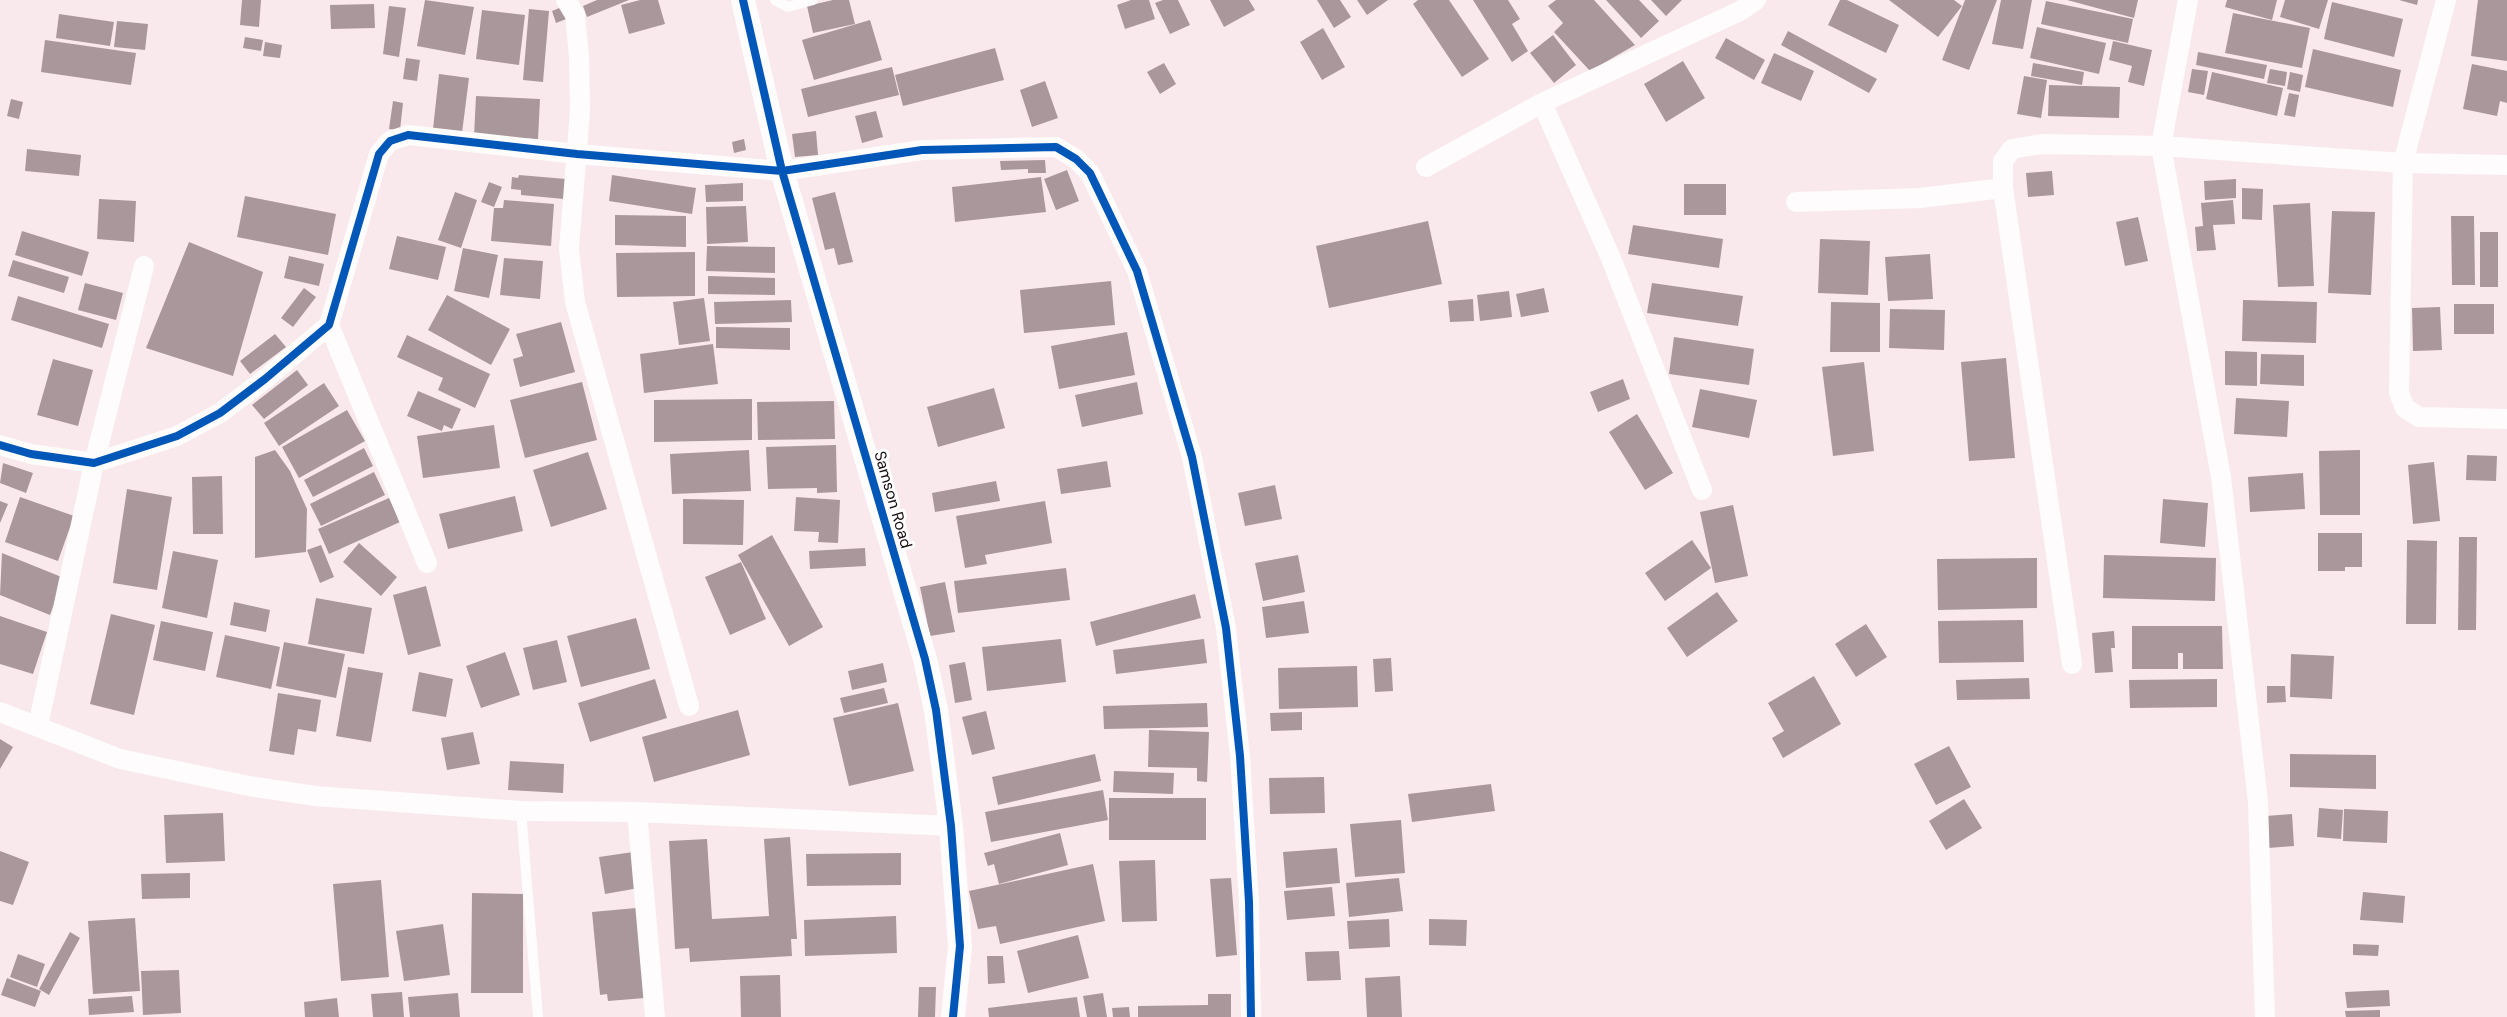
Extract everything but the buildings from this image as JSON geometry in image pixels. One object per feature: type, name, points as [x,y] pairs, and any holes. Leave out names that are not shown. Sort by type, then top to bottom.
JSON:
[{"type":"street","points":[[566,0],[574,15],[579,56],[580,111],[568,249],[575,302],[689,706]]},
{"type":"street","name":"Samson Road","points":[[743,0],[782,171],[925,659],[943,750],[951,826],[960,946],[953,1017]]},
{"type":"street","points":[[1426,167],[1542,103],[1740,11],[1756,0]]},
{"type":"street","points":[[2188,0],[2161,146],[2221,477],[2258,802],[2265,1017]]},
{"type":"street","points":[[2446,0],[2403,163],[2399,393],[2405,408],[2419,417],[2507,419]]},
{"type":"street","points":[[1542,103],[1610,256],[1702,490]]},
{"type":"street","points":[[0,445],[31,454],[94,463],[177,436],[219,413],[329,326],[379,154],[390,141],[408,135],[577,154],[782,171],[922,150],[1056,147],[1076,159],[1090,173],[1137,271],[1192,457],[1226,628],[1240,756],[1249,902],[1251,1017]]},
{"type":"street","points":[[2072,664],[2003,188],[2003,161],[2012,149],[2041,144],[2161,146],[2403,163],[2507,165]]},
{"type":"street","points":[[1796,202],[1920,198],[2003,188]]},
{"type":"street","points":[[38,726],[94,463],[144,266]]},
{"type":"street","points":[[329,326],[427,563]]},
{"type":"street","points":[[0,712],[120,759],[249,786],[315,796],[521,811],[637,812],[951,826]]},
{"type":"street","points":[[637,812],[655,1017]]},
{"type":"lane","points":[[775,0],[788,7],[813,0]]},
{"type":"lane","points":[[521,811],[538,1017]]},
{"type":"cycle path","points":[[743,0],[782,171],[925,659],[936,710],[951,826],[960,946],[953,1017]]},
{"type":"cycle path","points":[[0,445],[31,454],[94,463],[177,436],[220,413],[265,379],[329,325],[379,154],[390,141],[408,135],[577,154],[782,171],[922,150],[1056,147],[1076,159],[1090,173],[1137,271],[1192,457],[1226,628],[1240,756],[1249,902],[1251,1017]]}]
